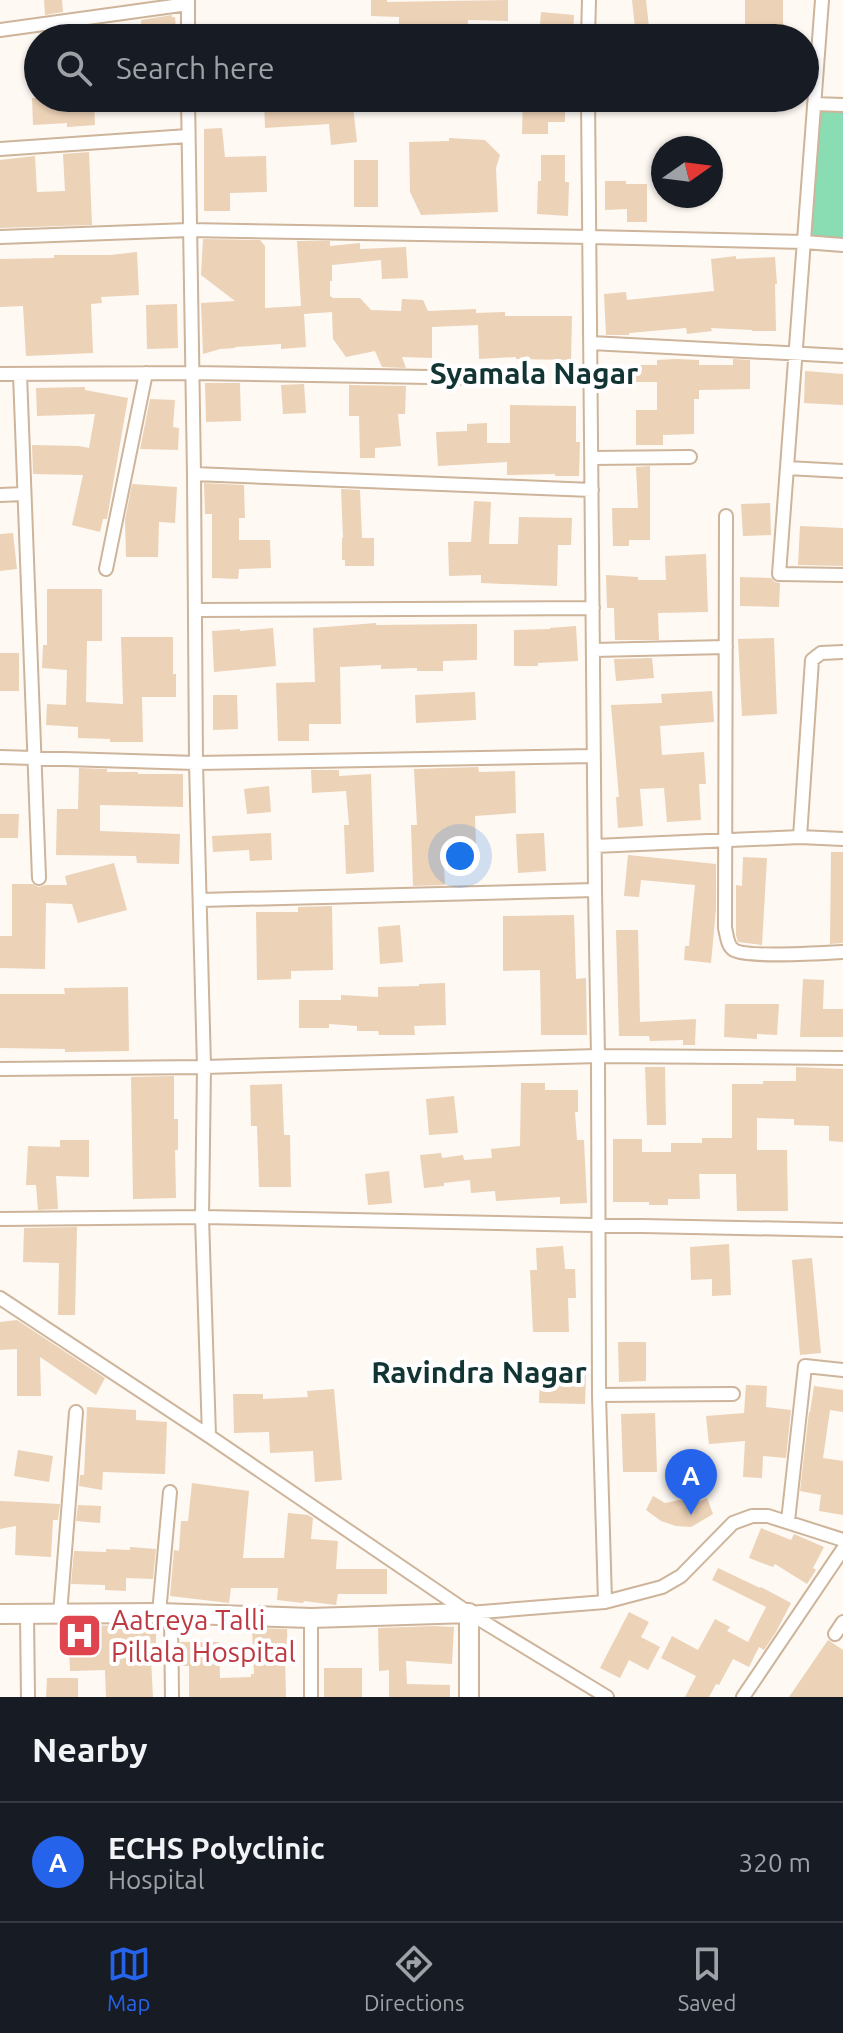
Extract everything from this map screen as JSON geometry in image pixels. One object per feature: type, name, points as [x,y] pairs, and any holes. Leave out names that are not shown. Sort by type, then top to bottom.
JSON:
[{"type":"street","points":[[588,24],[589,0]]},
{"type":"street","points":[[819,39],[822,0]]},
{"type":"street","points":[[40,24],[188,2],[188,24]]},
{"type":"street","points":[[0,30],[24,26]]},
{"type":"street","points":[[819,104],[843,105]]},
{"type":"street","points":[[188,112],[196,763],[204,1067],[202,1217],[209,1436]]},
{"type":"street","points":[[588,112],[599,1395],[605,1602]]},
{"type":"street","points":[[813,112],[779,574],[843,575]]},
{"type":"street","points":[[0,149],[188,136]]},
{"type":"street","points":[[0,237],[189,230],[843,245]]},
{"type":"street","points":[[591,343],[843,356]]},
{"type":"street","points":[[106,569],[146,373]]},
{"type":"street","points":[[0,374],[192,373],[488,378]]},
{"type":"street","points":[[20,374],[39,878]]},
{"type":"street","points":[[592,458],[690,457]]},
{"type":"street","points":[[787,468],[843,471]]},
{"type":"street","points":[[194,474],[592,490]]},
{"type":"street","points":[[0,495],[24,494]]},
{"type":"street","points":[[726,516],[725,928],[729,946],[736,952],[773,954],[843,952]]},
{"type":"street","points":[[195,610],[593,608]]},
{"type":"street","points":[[593,650],[726,647]]},
{"type":"street","points":[[800,837],[812,660],[821,653],[843,652]]},
{"type":"street","points":[[0,757],[196,763],[594,756]]},
{"type":"street","points":[[595,846],[725,839],[843,839]]},
{"type":"street","points":[[200,900],[595,890]]},
{"type":"street","points":[[0,1069],[204,1067],[598,1056],[843,1058]]},
{"type":"street","points":[[0,1219],[202,1217],[843,1230]]},
{"type":"street","points":[[0,1298],[469,1613],[607,1697]]},
{"type":"street","points":[[788,1521],[805,1366],[843,1370]]},
{"type":"street","points":[[599,1395],[733,1394]]},
{"type":"street","points":[[60,1614],[76,1412]]},
{"type":"street","points":[[170,1492],[165,1613],[172,1697]]},
{"type":"street","points":[[0,1614],[165,1613],[311,1618],[469,1613],[605,1602],[662,1587],[681,1576],[733,1523],[752,1516],[788,1521],[843,1540]]},
{"type":"street","points":[[743,1697],[843,1549]]},
{"type":"street","points":[[469,1613],[469,1697]]},
{"type":"street","points":[[27,1614],[28,1697]]},
{"type":"street","points":[[311,1618],[311,1697]]},
{"type":"street","points":[[835,1634],[843,1622]]},
{"type":"green space","points":[[819,104],[843,105],[843,245],[804,242],[813,112],[819,112]]},
{"type":"building","points":[[44,0],[62,0],[63,12],[45,15]]},
{"type":"building","points":[[371,0],[508,0],[508,21],[399,24],[399,17],[371,16]]},
{"type":"building","points":[[632,0],[646,0],[649,24],[635,24]]},
{"type":"building","points":[[745,0],[783,0],[783,24],[745,24]]},
{"type":"building","points":[[541,12],[574,15],[574,24],[540,24]]},
{"type":"building","points":[[172,15],[176,24],[141,24],[141,20]]},
{"type":"building","points":[[33,112],[95,112],[95,125],[33,125]]},
{"type":"building","points":[[264,112],[354,112],[357,142],[331,145],[329,124],[265,128]]},
{"type":"building","points":[[523,112],[565,112],[565,122],[548,122],[548,134],[522,134]]},
{"type":"building","points":[[222,128],[225,157],[266,156],[267,192],[230,193],[230,211],[204,211],[204,129]]},
{"type":"building","points":[[449,138],[485,140],[500,155],[496,168],[498,212],[421,215],[410,192],[409,142],[449,141]]},
{"type":"building","points":[[89,152],[92,225],[0,228],[0,160],[35,156],[37,192],[65,191],[63,154]]},
{"type":"building","points":[[541,155],[565,155],[565,182],[569,182],[568,216],[537,214]]},
{"type":"building","points":[[354,160],[378,160],[378,207],[354,207]]},
{"type":"building","points":[[605,181],[647,184],[647,222],[627,222],[627,209],[605,210]]},
{"type":"building","points":[[203,239],[260,240],[265,246],[265,308],[301,306],[297,241],[330,241],[330,246],[360,243],[360,249],[406,247],[408,278],[382,279],[381,260],[332,265],[330,296],[360,298],[371,310],[401,311],[402,299],[423,300],[428,311],[476,309],[476,313],[505,312],[505,316],[572,316],[571,360],[516,357],[479,359],[478,325],[432,327],[432,358],[402,357],[406,368],[382,367],[375,351],[346,357],[333,339],[332,312],[304,314],[306,347],[281,349],[281,344],[235,347],[203,354],[201,303],[235,301],[201,275]]},
{"type":"building","points":[[137,252],[139,295],[101,297],[102,303],[91,304],[93,353],[26,356],[23,306],[0,307],[0,259]]},
{"type":"building","points":[[736,256],[736,259],[775,257],[776,331],[711,328],[712,331],[687,334],[686,328],[606,335],[604,294],[626,292],[627,300],[714,291],[711,259]]},
{"type":"building","points":[[177,304],[178,348],[147,349],[146,305]]},
{"type":"building","points":[[676,359],[699,360],[699,365],[733,365],[733,359],[750,360],[750,389],[699,390],[699,399],[694,399],[694,434],[663,435],[663,445],[636,445],[636,410],[657,410],[657,382],[632,382],[632,365],[657,365],[657,360]]},
{"type":"building","points":[[805,371],[843,374],[843,405],[804,403]]},
{"type":"building","points":[[205,383],[240,383],[241,421],[206,422]]},
{"type":"building","points":[[304,384],[306,413],[283,414],[281,385]]},
{"type":"building","points":[[349,385],[406,386],[405,414],[398,414],[401,446],[375,448],[375,458],[360,458],[359,416],[349,416]]},
{"type":"building","points":[[85,387],[85,390],[128,398],[107,519],[103,519],[100,532],[72,525],[83,475],[33,474],[32,445],[89,448],[95,414],[37,416],[36,388]]},
{"type":"building","points":[[150,399],[175,400],[173,427],[179,428],[178,450],[140,449]]},
{"type":"building","points":[[510,405],[576,406],[576,442],[580,442],[579,476],[507,475],[507,462],[438,466],[436,432],[467,431],[467,424],[487,423],[487,443],[510,443]]},
{"type":"building","points":[[650,466],[650,540],[629,540],[629,546],[613,546],[612,508],[638,508],[636,467]]},
{"type":"building","points":[[204,483],[244,485],[245,518],[239,518],[239,540],[270,540],[271,568],[239,569],[238,579],[212,578],[212,514],[205,514]]},
{"type":"building","points":[[132,484],[177,487],[175,523],[159,522],[158,557],[126,557],[125,520]]},
{"type":"building","points":[[341,489],[360,490],[362,538],[374,538],[374,566],[345,566],[345,560],[342,560]]},
{"type":"building","points":[[474,501],[491,502],[489,544],[518,544],[519,517],[572,518],[571,545],[558,545],[557,586],[481,583],[481,575],[449,576],[448,542],[471,542]]},
{"type":"building","points":[[770,503],[771,535],[743,536],[741,504]]},
{"type":"building","points":[[800,526],[843,528],[843,566],[798,565]]},
{"type":"building","points":[[13,533],[17,569],[0,571],[0,534]]},
{"type":"building","points":[[706,554],[708,612],[658,613],[659,640],[615,640],[614,608],[607,608],[606,575],[666,580],[665,556]]},
{"type":"building","points":[[740,577],[771,578],[780,583],[779,607],[740,606]]},
{"type":"building","points":[[47,589],[102,589],[102,641],[87,641],[86,702],[123,704],[121,637],[173,637],[176,697],[142,697],[143,742],[78,738],[78,727],[46,725],[47,704],[66,705],[67,670],[42,668],[43,645],[47,645]]},
{"type":"building","points":[[376,623],[477,624],[477,660],[443,661],[443,671],[381,669],[381,665],[340,667],[341,724],[309,724],[309,741],[278,741],[276,683],[315,682],[313,628]]},
{"type":"building","points":[[576,626],[578,661],[514,666],[514,630]]},
{"type":"building","points":[[273,628],[276,666],[214,672],[212,631]]},
{"type":"building","points":[[774,638],[777,714],[742,716],[738,639]]},
{"type":"building","points":[[0,653],[19,653],[19,691],[0,691]]},
{"type":"building","points":[[652,658],[654,678],[616,681],[614,659]]},
{"type":"building","points":[[712,691],[714,722],[660,726],[662,755],[704,752],[706,784],[699,784],[701,820],[667,822],[664,788],[640,789],[643,826],[618,828],[616,797],[619,797],[611,705],[662,703],[661,694]]},
{"type":"building","points":[[475,692],[476,720],[416,723],[415,695]]},
{"type":"building","points":[[213,695],[237,695],[238,729],[213,730]]},
{"type":"building","points":[[478,767],[479,772],[515,771],[516,813],[475,816],[476,847],[443,848],[445,885],[413,886],[411,825],[417,825],[414,769]]},
{"type":"building","points":[[79,768],[138,774],[183,774],[183,807],[100,805],[100,831],[180,834],[179,864],[137,863],[136,856],[56,855],[57,809],[78,809]]},
{"type":"building","points":[[311,770],[339,770],[339,776],[371,774],[374,872],[346,874],[344,825],[349,825],[346,791],[312,793]]},
{"type":"building","points":[[269,786],[271,812],[247,814],[244,789]]},
{"type":"building","points":[[0,814],[19,814],[18,838],[0,838]]},
{"type":"building","points":[[271,833],[272,860],[250,861],[249,850],[213,852],[212,836]]},
{"type":"building","points":[[544,833],[546,871],[518,873],[516,834]]},
{"type":"building","points":[[831,852],[843,852],[843,943],[830,944]]},
{"type":"building","points":[[628,855],[716,864],[711,963],[684,960],[685,946],[689,946],[695,885],[641,880],[639,897],[624,896]]},
{"type":"building","points":[[743,857],[767,858],[762,945],[738,942],[736,935],[736,885],[742,886]]},
{"type":"building","points":[[114,863],[127,910],[78,923],[72,904],[46,903],[45,969],[0,968],[0,936],[12,936],[12,884],[39,887],[67,885],[65,876]]},
{"type":"building","points":[[332,906],[333,970],[291,971],[291,979],[257,980],[256,912],[298,912],[298,907]]},
{"type":"building","points":[[574,915],[576,979],[586,978],[587,1035],[541,1035],[540,970],[503,971],[503,916]]},
{"type":"building","points":[[400,925],[403,962],[380,964],[378,927]]},
{"type":"building","points":[[616,930],[638,930],[640,1022],[696,1019],[695,1045],[683,1045],[683,1040],[650,1041],[649,1036],[619,1036]]},
{"type":"building","points":[[803,979],[824,980],[823,1009],[843,1009],[843,1037],[800,1037]]},
{"type":"building","points":[[445,983],[446,1025],[414,1026],[415,1035],[379,1035],[378,1031],[357,1031],[357,1026],[329,1024],[329,1028],[299,1028],[299,1000],[341,1000],[341,995],[378,997],[378,987]]},
{"type":"building","points":[[128,987],[129,1051],[65,1052],[65,1049],[0,1048],[0,994],[65,994],[64,988]]},
{"type":"building","points":[[725,1004],[779,1004],[777,1035],[757,1034],[757,1039],[724,1037]]},
{"type":"building","points":[[645,1067],[665,1067],[666,1125],[647,1125]]},
{"type":"building","points":[[796,1067],[843,1069],[843,1142],[829,1141],[829,1126],[794,1125],[794,1119],[757,1118],[757,1150],[787,1150],[788,1211],[737,1211],[736,1174],[699,1174],[700,1199],[668,1199],[668,1205],[613,1202],[613,1139],[642,1139],[642,1152],[671,1152],[671,1143],[702,1143],[702,1138],[732,1138],[732,1084],[796,1081]]},
{"type":"building","points":[[174,1076],[174,1119],[178,1119],[176,1198],[133,1199],[131,1077]]},
{"type":"building","points":[[521,1083],[545,1083],[545,1090],[578,1090],[578,1112],[575,1112],[577,1140],[584,1140],[587,1203],[560,1204],[560,1197],[496,1201],[495,1191],[471,1193],[470,1180],[424,1188],[420,1155],[441,1153],[442,1158],[463,1155],[464,1160],[492,1158],[491,1149],[520,1146]]},
{"type":"building","points":[[282,1084],[284,1135],[290,1135],[291,1187],[259,1187],[257,1126],[251,1126],[250,1085]]},
{"type":"building","points":[[454,1096],[458,1133],[429,1135],[426,1099]]},
{"type":"building","points":[[60,1140],[89,1140],[89,1177],[56,1176],[58,1209],[38,1210],[36,1185],[26,1185],[28,1146],[60,1147]]},
{"type":"building","points":[[389,1171],[392,1203],[368,1205],[365,1174]]},
{"type":"building","points":[[77,1227],[75,1315],[58,1315],[59,1263],[23,1262],[24,1228]]},
{"type":"building","points":[[729,1244],[731,1295],[712,1296],[712,1279],[691,1280],[690,1247]]},
{"type":"building","points":[[563,1246],[565,1269],[575,1269],[576,1298],[568,1298],[569,1332],[533,1332],[530,1270],[537,1270],[536,1248]]},
{"type":"building","points":[[812,1258],[821,1353],[800,1355],[792,1260]]},
{"type":"building","points":[[17,1320],[105,1378],[96,1395],[40,1357],[41,1396],[17,1396],[17,1349],[0,1350],[0,1322]]},
{"type":"building","points":[[618,1342],[646,1342],[646,1381],[619,1382]]},
{"type":"building","points":[[540,1372],[586,1374],[585,1404],[539,1403]]},
{"type":"building","points":[[746,1385],[767,1386],[766,1407],[791,1410],[786,1458],[763,1456],[762,1478],[743,1477],[745,1441],[709,1444],[706,1416],[744,1413]]},
{"type":"building","points":[[814,1386],[843,1390],[843,1412],[830,1410],[823,1458],[843,1461],[843,1515],[819,1511],[821,1495],[800,1491]]},
{"type":"building","points":[[334,1389],[342,1480],[315,1482],[313,1451],[270,1453],[269,1432],[234,1433],[233,1394],[263,1394],[263,1399],[308,1397],[307,1391]]},
{"type":"building","points":[[87,1407],[136,1410],[136,1420],[167,1422],[165,1474],[103,1472],[102,1490],[79,1486],[80,1475],[84,1475]]},
{"type":"building","points":[[655,1413],[657,1472],[623,1472],[621,1414]]},
{"type":"building","points":[[18,1450],[53,1456],[49,1482],[14,1476]]},
{"type":"building","points":[[192,1483],[249,1491],[243,1558],[284,1558],[288,1513],[308,1515],[313,1518],[311,1539],[338,1541],[336,1569],[387,1569],[387,1594],[338,1594],[336,1605],[277,1600],[278,1588],[231,1588],[229,1603],[170,1596],[174,1550],[179,1551],[181,1521],[188,1521]]},
{"type":"building","points":[[653,1496],[665,1503],[684,1499],[686,1507],[707,1498],[713,1514],[691,1527],[676,1526],[661,1521],[646,1510]]},
{"type":"building","points":[[0,1501],[60,1504],[58,1520],[53,1520],[51,1557],[15,1555],[16,1526],[0,1529]]},
{"type":"building","points":[[78,1505],[101,1506],[100,1523],[76,1521]]},
{"type":"building","points":[[761,1528],[791,1540],[794,1534],[824,1547],[807,1584],[775,1564],[773,1567],[749,1558]]},
{"type":"building","points":[[130,1547],[156,1549],[153,1579],[126,1578],[126,1591],[105,1590],[105,1585],[71,1584],[74,1551],[106,1552],[106,1549],[130,1550]]},
{"type":"building","points":[[718,1568],[791,1603],[776,1632],[764,1650],[759,1647],[749,1667],[733,1659],[709,1697],[685,1697],[696,1676],[661,1658],[672,1636],[698,1650],[715,1619],[730,1627],[727,1631],[748,1642],[766,1607],[712,1580]]},
{"type":"building","points":[[629,1612],[649,1622],[641,1637],[660,1647],[648,1670],[629,1660],[620,1678],[600,1668]]},
{"type":"building","points":[[156,1625],[156,1659],[151,1659],[153,1697],[106,1697],[105,1670],[70,1671],[68,1626]]},
{"type":"building","points":[[454,1627],[452,1664],[406,1661],[407,1684],[450,1685],[450,1697],[389,1697],[389,1670],[379,1671],[378,1628]]},
{"type":"building","points":[[252,1628],[287,1629],[286,1697],[189,1697],[189,1666],[181,1666],[180,1642],[219,1642],[220,1678],[251,1677],[254,1674]]},
{"type":"building","points":[[828,1640],[843,1650],[843,1697],[789,1697]]},
{"type":"building","points":[[324,1668],[362,1668],[362,1697],[324,1697]]},
{"type":"building","points":[[47,1678],[78,1678],[78,1697],[46,1697]]},
{"type":"place","name":"ECHS Polyclinic","points":[[691,1515]]},
{"type":"place","name":"Aatreya Talli Pillala Hospital","points":[[80,1636]]},
{"type":"district","name":"Syamala Nagar","points":[[534,374]]},
{"type":"district","name":"Ravindra Nagar","points":[[479,1373]]}]
